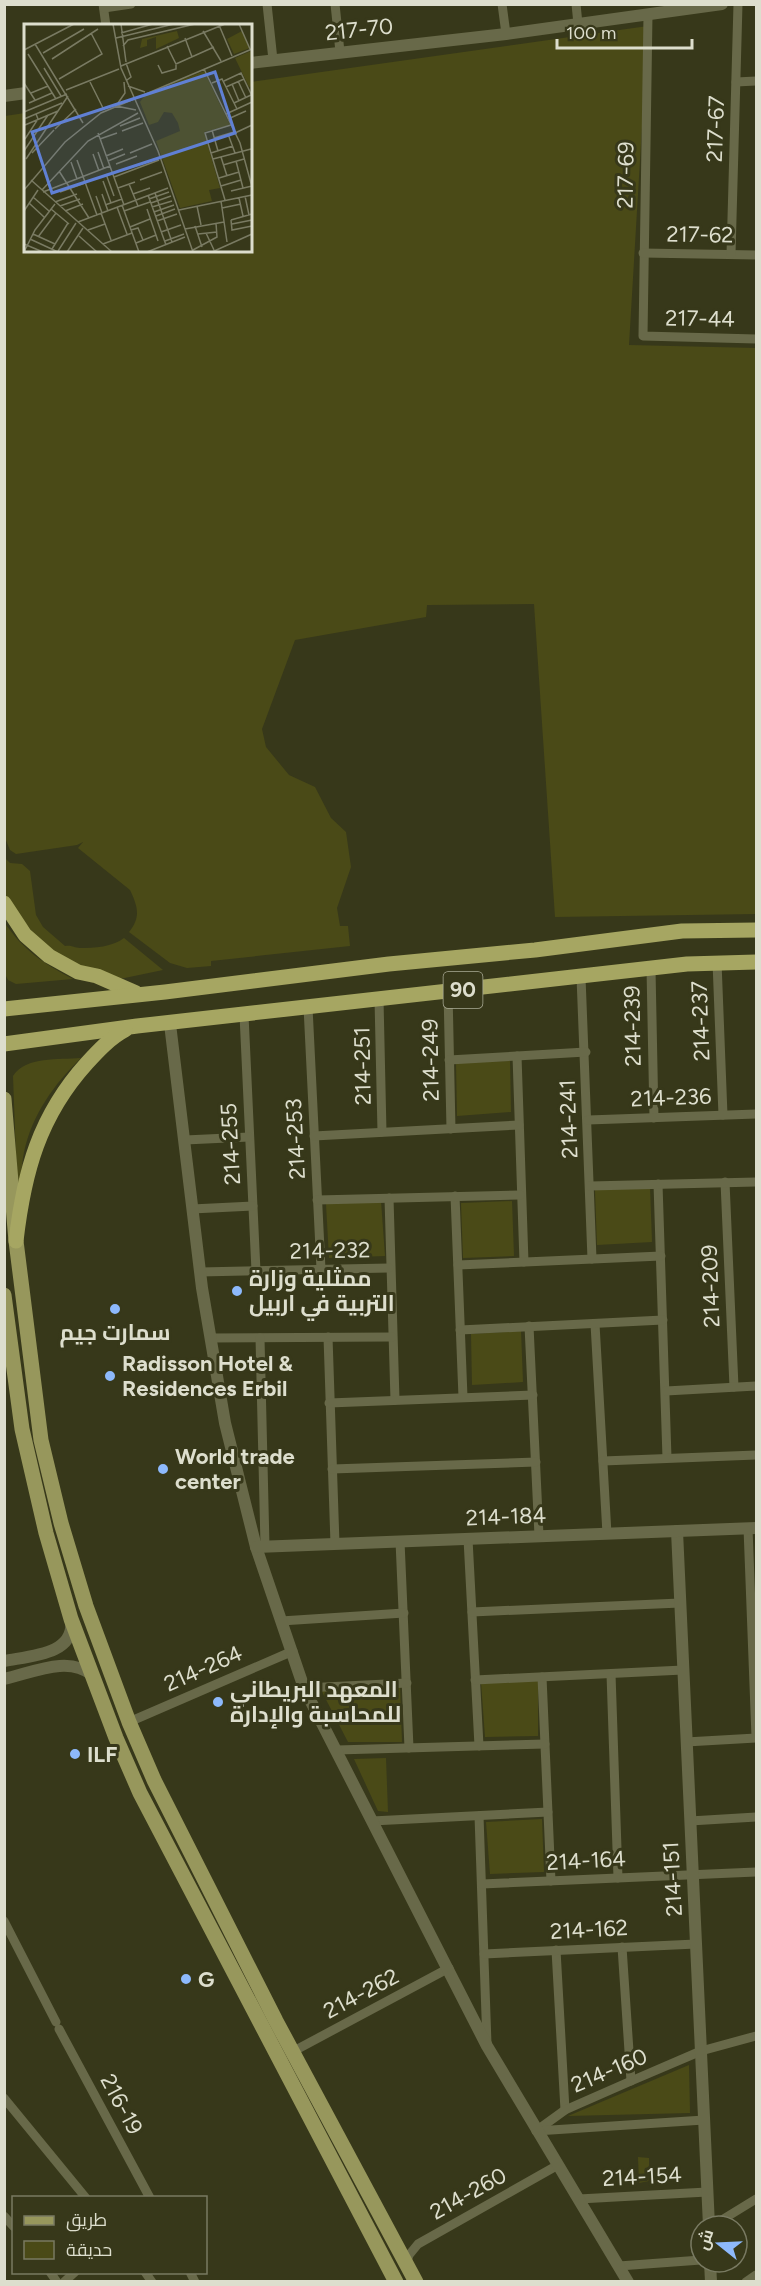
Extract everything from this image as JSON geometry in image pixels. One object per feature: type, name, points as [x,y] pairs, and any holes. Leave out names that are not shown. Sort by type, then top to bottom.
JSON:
[{"type":"highway","points":[[4,903],[26,935],[49,956],[78,972],[97,976],[139,994]]},
{"type":"highway","name":"90","points":[[4,1009],[377,965],[535,950],[682,931],[756,930]]},
{"type":"highway","name":"90","points":[[4,1044],[137,1026],[448,991],[717,962],[756,962]]},
{"type":"highway","points":[[16,1241],[28,1171],[37,1140],[52,1109],[75,1076],[107,1042],[117,1034],[137,1026]]},
{"type":"main road","points":[[4,1099],[16,1241],[41,1440],[86,1606],[129,1722],[154,1780],[292,2052],[416,2282]]},
{"type":"main road","points":[[4,1295],[11,1391],[46,1533],[71,1619],[116,1738],[140,1793],[396,2282]]},
{"type":"main road","points":[[337,2173],[339,2163],[346,2162],[358,2175]]},
{"type":"street","points":[[106,24],[103,6],[130,4]]},
{"type":"street","points":[[267,4],[273,60]]},
{"type":"street","points":[[335,4],[340,52]]},
{"type":"street","points":[[502,4],[506,34]]},
{"type":"street","points":[[576,4],[578,24]]},
{"type":"street","name":"217-70","points":[[252,63],[506,34],[723,4]]},
{"type":"street","name":"217-67","points":[[731,254],[738,4]]},
{"type":"street","name":"217-69","points":[[643,336],[648,15]]},
{"type":"street","points":[[736,82],[756,81]]},
{"type":"street","points":[[4,96],[24,93]]},
{"type":"street","name":"217-62","points":[[643,253],[756,255]]},
{"type":"street","name":"217-44","points":[[643,336],[756,339]]},
{"type":"street","name":"214-237","points":[[717,962],[723,1115]]},
{"type":"street","name":"214-239","points":[[651,969],[654,1118]]},
{"type":"street","name":"214-241","points":[[581,977],[586,1053],[592,1259]]},
{"type":"street","name":"214-249","points":[[448,991],[451,1129]]},
{"type":"street","name":"214-251","points":[[379,999],[382,1132]]},
{"type":"street","name":"214-253","points":[[308,1007],[321,1269]]},
{"type":"street","name":"214-255","points":[[244,1015],[256,1271]]},
{"type":"street","points":[[170,1024],[200,1272],[225,1424],[280,1621],[293,1651],[304,1688],[487,2046],[628,2282]]},
{"type":"street","points":[[449,1060],[586,1053]]},
{"type":"street","points":[[517,1056],[524,1262]]},
{"type":"street","name":"214-236","points":[[588,1120],[756,1114]]},
{"type":"street","points":[[314,1136],[519,1125]]},
{"type":"street","points":[[185,1140],[249,1137]]},
{"type":"street","name":"214-209","points":[[725,1182],[734,1388]]},
{"type":"street","points":[[590,1186],[756,1182]]},
{"type":"street","points":[[658,1184],[668,1458]]},
{"type":"street","points":[[317,1200],[520,1195]]},
{"type":"street","points":[[455,1196],[463,1397]]},
{"type":"street","points":[[389,1198],[389,1268],[395,1400]]},
{"type":"street","points":[[192,1209],[253,1206]]},
{"type":"street","points":[[458,1265],[661,1256]]},
{"type":"street","name":"214-232","points":[[200,1272],[389,1268]]},
{"type":"street","points":[[460,1330],[663,1320]]},
{"type":"street","points":[[595,1324],[607,1534]]},
{"type":"street","points":[[529,1326],[539,1536]]},
{"type":"street","points":[[211,1338],[392,1337]]},
{"type":"street","points":[[261,1338],[261,1547]]},
{"type":"street","points":[[328,1338],[335,1544]]},
{"type":"street","points":[[666,1391],[756,1386]]},
{"type":"street","points":[[329,1403],[532,1395]]},
{"type":"street","points":[[603,1461],[756,1455]]},
{"type":"street","points":[[332,1469],[536,1462]]},
{"type":"street","points":[[686,1742],[756,1737],[752,1528]]},
{"type":"street","name":"214-184","points":[[261,1547],[752,1528]]},
{"type":"street","name":"214-151","points":[[677,1531],[709,2214]]},
{"type":"street","points":[[468,1539],[479,1746]]},
{"type":"street","points":[[400,1541],[409,1749]]},
{"type":"street","points":[[472,1612],[680,1602]]},
{"type":"street","points":[[280,1621],[404,1612]]},
{"type":"street","points":[[4,1661],[61,1647],[68,1639],[72,1626],[71,1619]]},
{"type":"street","points":[[53,1650],[59,1653],[61,1659],[55,1667]]},
{"type":"street","name":"214-264","points":[[129,1722],[293,1651]]},
{"type":"street","points":[[4,1679],[55,1667],[75,1666],[92,1675]]},
{"type":"street","points":[[475,1680],[683,1670]]},
{"type":"street","points":[[611,1674],[618,1878]]},
{"type":"street","points":[[542,1677],[551,1881]]},
{"type":"street","points":[[304,1688],[407,1683]]},
{"type":"street","points":[[337,1750],[545,1744]]},
{"type":"street","points":[[372,1821],[548,1812]]},
{"type":"street","points":[[479,1816],[487,2046]]},
{"type":"street","points":[[690,1821],[756,1817]]},
{"type":"street","name":"214-164","points":[[482,1884],[756,1872]]},
{"type":"street","name":"216-19","points":[[4,1921],[149,2196]]},
{"type":"street","name":"214-162","points":[[484,1954],[696,1944]]},
{"type":"street","points":[[622,1947],[631,2081]]},
{"type":"street","points":[[556,1950],[565,2110]]},
{"type":"street","name":"214-262","points":[[292,2052],[449,1968]]},
{"type":"street","name":"214-160","points":[[536,2131],[565,2110],[700,2051],[756,2036]]},
{"type":"street","points":[[4,2098],[84,2196]]},
{"type":"street","points":[[536,2131],[704,2120]]},
{"type":"street","name":"214-260","points":[[406,2264],[418,2244],[558,2165]]},
{"type":"street","name":"214-154","points":[[579,2199],[707,2192]]},
{"type":"street","points":[[730,2214],[756,2199]]},
{"type":"street","points":[[619,2266],[689,2261]]},
{"type":"street","points":[[746,2282],[756,2275]]},
{"type":"green space","points":[[648,26],[629,345],[756,348],[756,914],[555,917],[534,604],[427,605],[426,617],[295,640],[262,729],[266,747],[289,775],[315,787],[331,818],[346,832],[351,867],[337,908],[340,926],[348,926],[350,946],[211,961],[211,966],[187,968],[170,963],[129,932],[137,917],[135,902],[130,890],[78,848],[83,842],[77,845],[16,854],[10,850],[5,838],[5,116],[24,113],[24,252],[252,252],[252,82]]},
{"type":"green space","points":[[4,857],[10,863],[22,864],[30,871],[36,915],[43,927],[65,946],[97,947],[109,945],[124,938],[163,970],[115,980],[64,959],[41,944],[5,895]]},
{"type":"green space","points":[[4,922],[19,941],[35,955],[73,979],[16,984],[8,980],[5,974]]},
{"type":"green space","points":[[81,1058],[53,1089],[38,1113],[28,1138],[20,1180],[17,1184],[13,1076],[26,1065],[34,1062]]},
{"type":"green space","points":[[510,1061],[511,1112],[457,1116],[456,1062]]},
{"type":"green space","points":[[650,1187],[652,1242],[597,1245],[595,1190]]},
{"type":"green space","points":[[381,1201],[385,1256],[329,1258],[326,1204]]},
{"type":"green space","points":[[512,1201],[514,1256],[463,1258],[461,1203]]},
{"type":"green space","points":[[521,1331],[523,1382],[472,1385],[471,1334]]},
{"type":"green space","points":[[538,1681],[538,1736],[485,1737],[481,1682]]},
{"type":"green space","points":[[400,1686],[402,1742],[348,1742],[321,1690]]},
{"type":"green space","points":[[386,1758],[388,1812],[378,1811],[354,1759]]},
{"type":"green space","points":[[542,1819],[544,1872],[490,1874],[486,1822]]},
{"type":"green space","points":[[689,2065],[690,2113],[568,2116]]},
{"type":"green space","points":[[638,2157],[649,2158],[649,2181],[639,2183]]},
{"type":"place","name":"ممثلية وزارة التربية في اربيل","points":[[237,1291]]},
{"type":"place","name":"سمارت جیم","points":[[115,1309]]},
{"type":"place","name":"Radisson Hotel & Residences Erbil","points":[[110,1376]]},
{"type":"place","name":"World trade center","points":[[163,1469]]},
{"type":"place","name":"المعهد البريطاني للمحاسبة والإدارة","points":[[218,1702]]},
{"type":"place","name":"ILF","points":[[75,1754]]},
{"type":"place","name":"G","points":[[186,1979]]}]
